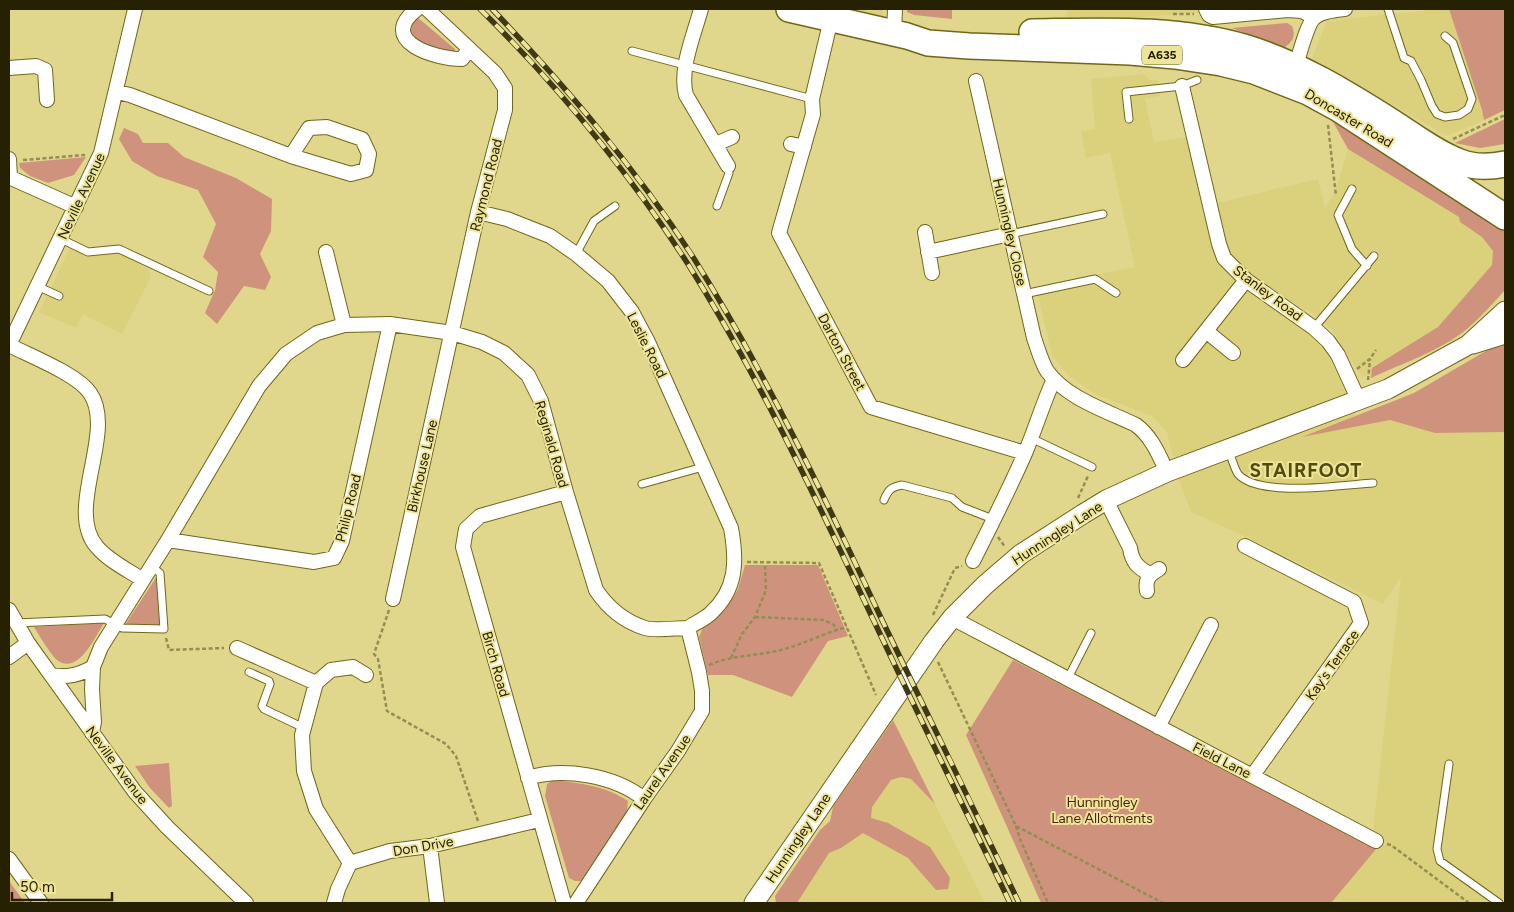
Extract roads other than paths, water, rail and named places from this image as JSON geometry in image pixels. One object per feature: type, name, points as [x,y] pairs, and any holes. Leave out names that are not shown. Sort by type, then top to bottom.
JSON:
[{"type":"highway","name":"Doncaster Road","points":[[789,9],[928,43],[1130,52],[1194,59],[1254,71],[1280,79],[1325,101],[1505,217]]},
{"type":"highway","name":"Doncaster Road","points":[[901,35],[930,33],[1137,31],[1163,32],[1202,38],[1248,48],[1295,67],[1343,92],[1433,148],[1462,163],[1475,166],[1505,164]]},
{"type":"main road","name":"Hunningley Lane","points":[[1468,345],[1505,311]]},
{"type":"main road","name":"Hunningley Lane","points":[[754,903],[884,712],[952,618],[985,585],[1014,560],[1052,533],[1106,500],[1166,472],[1359,401],[1388,389],[1468,345],[1505,334]]},
{"type":"street","name":"Neville Avenue","points":[[9,345],[101,153],[117,92],[135,9]]},
{"type":"street","points":[[417,9],[403,23],[404,36],[411,46],[427,53],[451,59],[462,59],[469,49]]},
{"type":"street","name":"Raymond Road","points":[[426,9],[495,73],[505,88],[505,110],[478,212],[452,333]]},
{"type":"street","points":[[701,9],[683,81],[686,95],[728,166]]},
{"type":"street","points":[[895,9],[901,35]]},
{"type":"street","points":[[1206,9],[1209,15],[1213,17],[1288,10],[1302,11],[1314,17]]},
{"type":"street","points":[[1295,67],[1314,17],[1319,14],[1345,9]]},
{"type":"street","name":"Darton Street","points":[[831,19],[812,99],[813,114],[797,145],[779,233],[871,407],[1025,453]]},
{"type":"street","points":[[9,68],[36,66],[45,70],[47,100]]},
{"type":"street","name":"Hunningley Close","points":[[976,81],[1034,338],[1043,363],[1054,379],[1074,395],[1136,425],[1144,431],[1154,445],[1166,472]]},
{"type":"street","name":"Stanley Road","points":[[1182,86],[1219,244],[1224,258],[1246,280],[1328,340],[1338,354],[1359,401]]},
{"type":"street","points":[[117,92],[130,95],[291,156],[351,174],[366,170],[370,154],[362,139],[327,127],[309,128],[291,156]]},
{"type":"street","points":[[716,144],[732,137]]},
{"type":"street","points":[[9,160],[9,177],[76,207]]},
{"type":"street","name":"Leslie Road","points":[[478,212],[507,219],[550,236],[576,254],[608,282],[632,312],[648,342],[731,528],[734,546],[733,578],[728,592],[711,614],[688,628]]},
{"type":"street","points":[[925,232],[932,273]]},
{"type":"street","points":[[928,252],[1010,234]]},
{"type":"street","points":[[326,252],[344,325]]},
{"type":"street","points":[[1183,360],[1246,280]]},
{"type":"street","name":"Reginald Road","points":[[92,733],[94,722],[92,689],[94,667],[101,647],[114,623],[168,540],[259,386],[286,354],[317,333],[344,325],[390,324],[452,333],[482,342],[504,353],[528,375],[541,401],[596,590],[605,604],[617,615],[646,628],[688,628]]},
{"type":"street","name":"Philip Road","points":[[168,540],[314,562],[334,558],[342,540],[390,324]]},
{"type":"street","points":[[1206,331],[1233,352]]},
{"type":"street","name":"Birkhouse Lane","points":[[393,599],[452,333]]},
{"type":"street","points":[[9,345],[72,376],[90,391],[98,408],[96,438],[85,507],[89,533],[96,546],[107,556],[143,580]]},
{"type":"street","points":[[973,561],[1025,453],[1054,379]]},
{"type":"street","name":"Birch Road","points":[[564,903],[463,547],[466,529],[480,516],[566,492]]},
{"type":"street","points":[[1106,500],[1130,548],[1131,557],[1135,564],[1140,569],[1154,572],[1146,583],[1147,591]]},
{"type":"street","name":"Kay's Terrace","points":[[1245,546],[1354,602],[1361,623],[1253,775]]},
{"type":"street","name":"Neville Avenue","points":[[12,617],[28,643],[135,792],[167,827],[246,903]]},
{"type":"street","name":"Field Lane","points":[[952,618],[1376,841]]},
{"type":"street","points":[[1158,727],[1210,625]]},
{"type":"street","name":"Laurel Avenue","points":[[576,903],[580,894],[678,751],[702,711],[702,691],[699,672],[688,628]]},
{"type":"street","points":[[9,657],[28,643]]},
{"type":"street","points":[[237,648],[316,683]]},
{"type":"street","points":[[51,675],[61,677],[76,676],[94,667]]},
{"type":"street","points":[[334,903],[350,862],[316,809],[304,771],[302,735],[316,683],[331,670],[353,667],[366,675]]},
{"type":"street","points":[[528,778],[542,774],[572,772],[604,780],[636,792],[644,799]]},
{"type":"street","name":"Don Drive","points":[[350,862],[390,851],[430,846],[482,835],[539,820]]},
{"type":"street","points":[[430,846],[437,903]]},
{"type":"street","points":[[9,859],[41,903]]},
{"type":"lane","points":[[1388,9],[1404,58],[1411,61],[1437,114],[1445,117],[1459,115],[1468,109],[1472,99],[1453,43],[1445,36]]},
{"type":"lane","points":[[632,51],[812,99]]},
{"type":"lane","points":[[1129,119],[1126,92],[1182,86],[1196,80]]},
{"type":"lane","points":[[717,206],[729,173],[728,166]]},
{"type":"lane","points":[[1352,189],[1338,216],[1352,249],[1367,266]]},
{"type":"lane","points":[[576,254],[594,221],[615,206]]},
{"type":"lane","points":[[1010,234],[1103,214]]},
{"type":"lane","points":[[61,238],[88,252],[119,249],[209,291]]},
{"type":"lane","points":[[1314,328],[1374,256]]},
{"type":"lane","points":[[1024,294],[1095,278],[1116,293]]},
{"type":"lane","points":[[37,286],[59,296]]},
{"type":"lane","points":[[1031,438],[1092,467]]},
{"type":"lane","points":[[1228,448],[1238,473],[1252,483],[1279,489],[1373,483]]},
{"type":"lane","points":[[642,484],[704,467]]},
{"type":"lane","points":[[884,500],[888,489],[894,486],[902,486],[952,498],[962,506],[992,522]]},
{"type":"lane","points":[[12,617],[105,619],[122,628],[164,629],[160,573],[152,566]]},
{"type":"lane","points":[[1067,680],[1091,633]]},
{"type":"lane","points":[[249,672],[269,681],[270,684],[262,706],[264,709],[304,728]]},
{"type":"lane","points":[[1449,764],[1437,849],[1440,860],[1500,903]]},
{"type":"railway","points":[[480,9],[509,38],[590,129],[640,194],[714,306],[790,446],[1010,903]]},
{"type":"railway","points":[[492,9],[546,68],[623,159],[671,224],[720,301],[770,390],[816,481],[1019,903]]},
{"type":"district","name":"STAIRFOOT","points":[[1306,470]]},
{"type":"park label","name":"Hunningley Lane Allotments","points":[[1102,810]]}]
